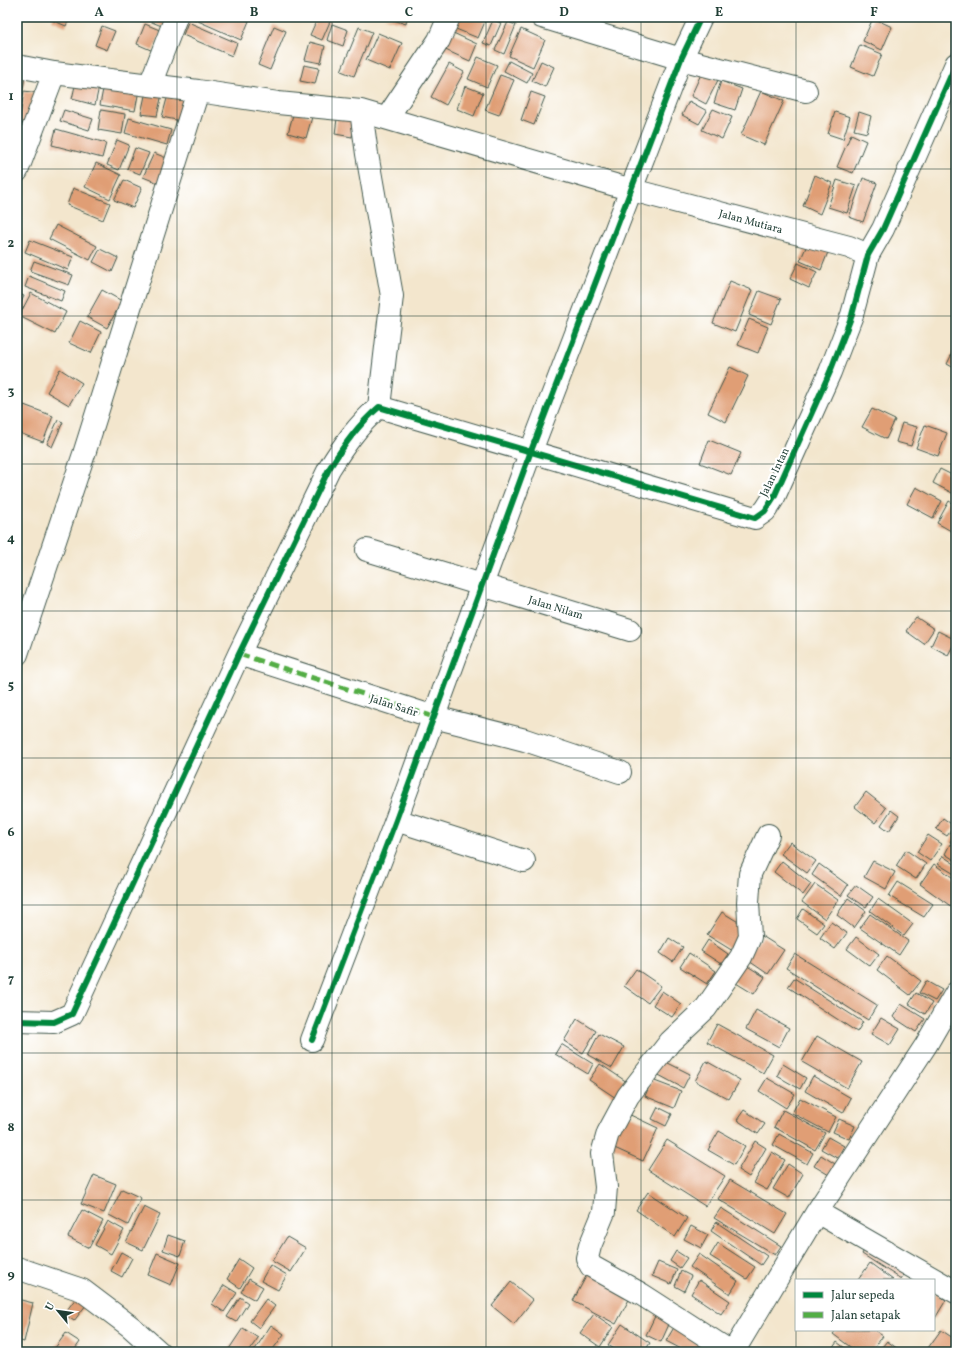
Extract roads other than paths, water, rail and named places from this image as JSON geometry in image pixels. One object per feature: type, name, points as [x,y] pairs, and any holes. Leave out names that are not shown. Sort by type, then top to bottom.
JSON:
[{"type":"street","points":[[150,85],[176,17]]},
{"type":"street","points":[[387,118],[439,40],[450,17]]},
{"type":"street","points":[[542,17],[681,59],[806,91]]},
{"type":"street","points":[[312,1040],[434,718],[481,584],[531,451],[681,59],[701,17]]},
{"type":"street","name":"Jalan Intan","points":[[379,407],[755,518],[765,512],[774,497],[814,410],[852,316],[868,255],[883,229],[956,64]]},
{"type":"street","name":"Jalan Mutiara","points":[[17,66],[54,73],[198,91],[278,103],[362,111],[632,190],[849,247],[868,255]]},
{"type":"street","points":[[17,171],[54,73]]},
{"type":"street","points":[[17,654],[84,454],[198,91]]},
{"type":"street","points":[[17,1021],[54,1022],[72,1014],[239,654],[329,469],[346,441],[365,419],[379,407],[392,296],[367,154],[362,111]]},
{"type":"street","name":"Jalan Nilam","points":[[368,550],[630,630]]},
{"type":"street","name":"Jalan Safir","points":[[239,654],[434,718],[525,740],[620,772]]},
{"type":"street","points":[[396,820],[524,861]]},
{"type":"street","points":[[768,835],[750,874],[748,902],[750,938],[741,957],[706,1008],[670,1042],[628,1096],[608,1133],[602,1154],[606,1187],[604,1212],[590,1246],[587,1258],[591,1266],[641,1294],[732,1352],[817,1212],[926,1045],[956,993]]},
{"type":"street","points":[[817,1212],[933,1279]]},
{"type":"street","points":[[17,1268],[82,1290],[131,1327],[159,1352]]},
{"type":"street","points":[[935,1280],[956,1292]]}]
